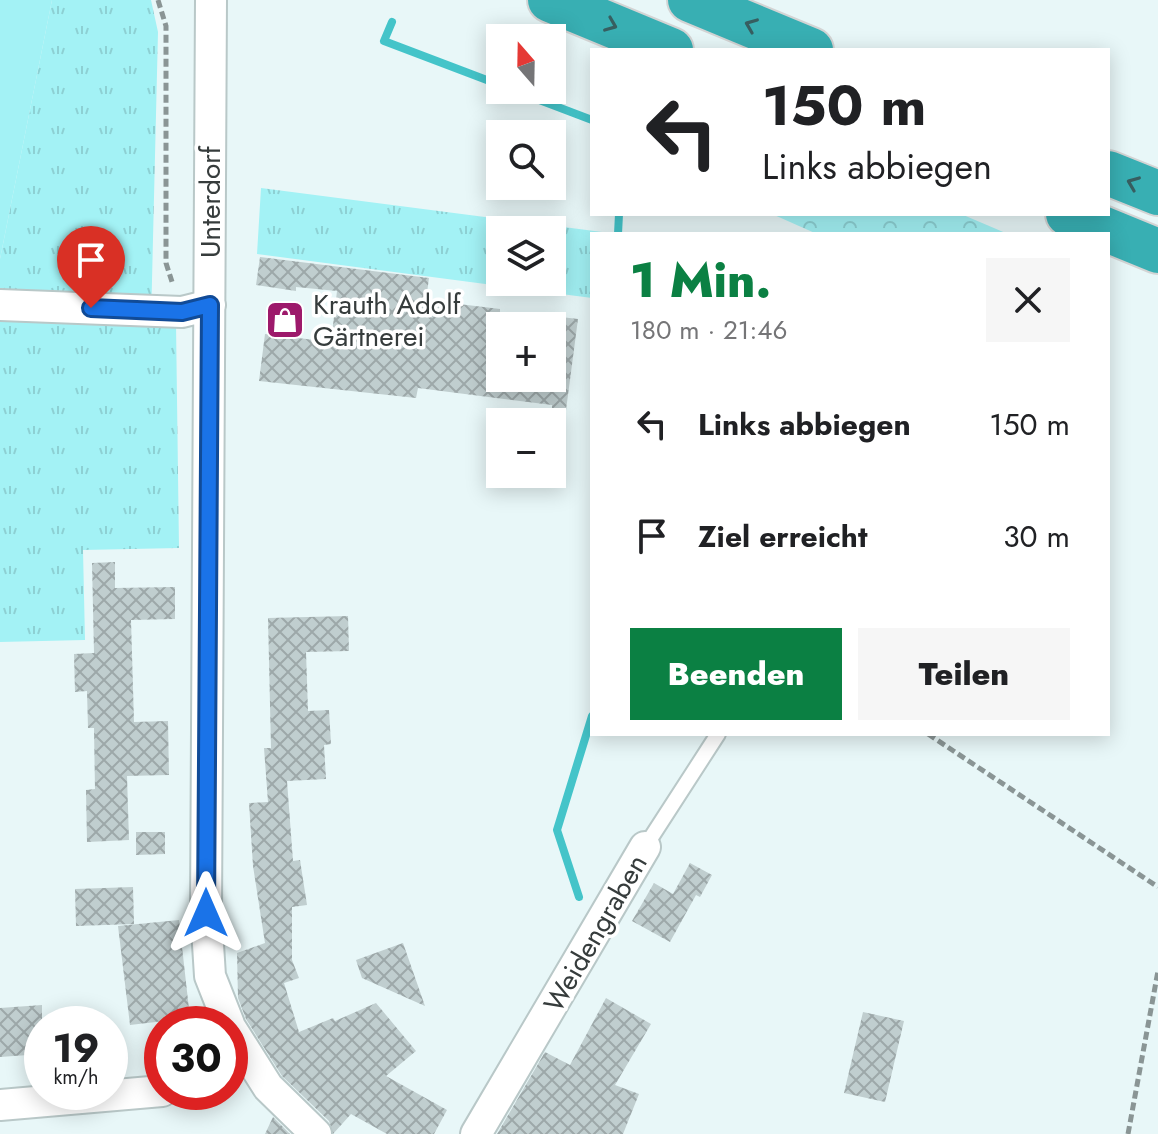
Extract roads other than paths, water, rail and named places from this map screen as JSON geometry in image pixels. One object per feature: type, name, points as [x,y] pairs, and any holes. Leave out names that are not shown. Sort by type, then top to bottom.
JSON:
[{"type":"highway","points":[[550,0],[666,48]]},
{"type":"highway","points":[[690,0],[806,48]]},
{"type":"highway","points":[[1110,174],[1158,193]]},
{"type":"highway","points":[[1073,216],[1158,251]]},
{"type":"street","name":"Unterdorf","points":[[211,0],[196,308],[206,913],[210,976],[221,1006]]},
{"type":"street","points":[[0,305],[196,308]]},
{"type":"street","name":"Weidengraben","points":[[476,1134],[645,847]]},
{"type":"street","name":"Unterdorf","points":[[248,1068],[316,1134]]},
{"type":"street","points":[[0,1105],[144,1093]]},
{"type":"lane","name":"Weidengraben","points":[[645,847],[717,736]]},
{"type":"waterway","name":"Weidengraben","points":[[392,22],[384,41],[486,80]]},
{"type":"waterway","name":"Weidengraben","points":[[550,104],[590,119]]},
{"type":"waterway","name":"Weidengraben","points":[[618,232],[619,216]]},
{"type":"waterway","name":"Weidengraben","points":[[579,897],[557,830],[590,723]]},
{"type":"place","name":"Krauth Adolf Gärtnerei","points":[[285,320]]}]
